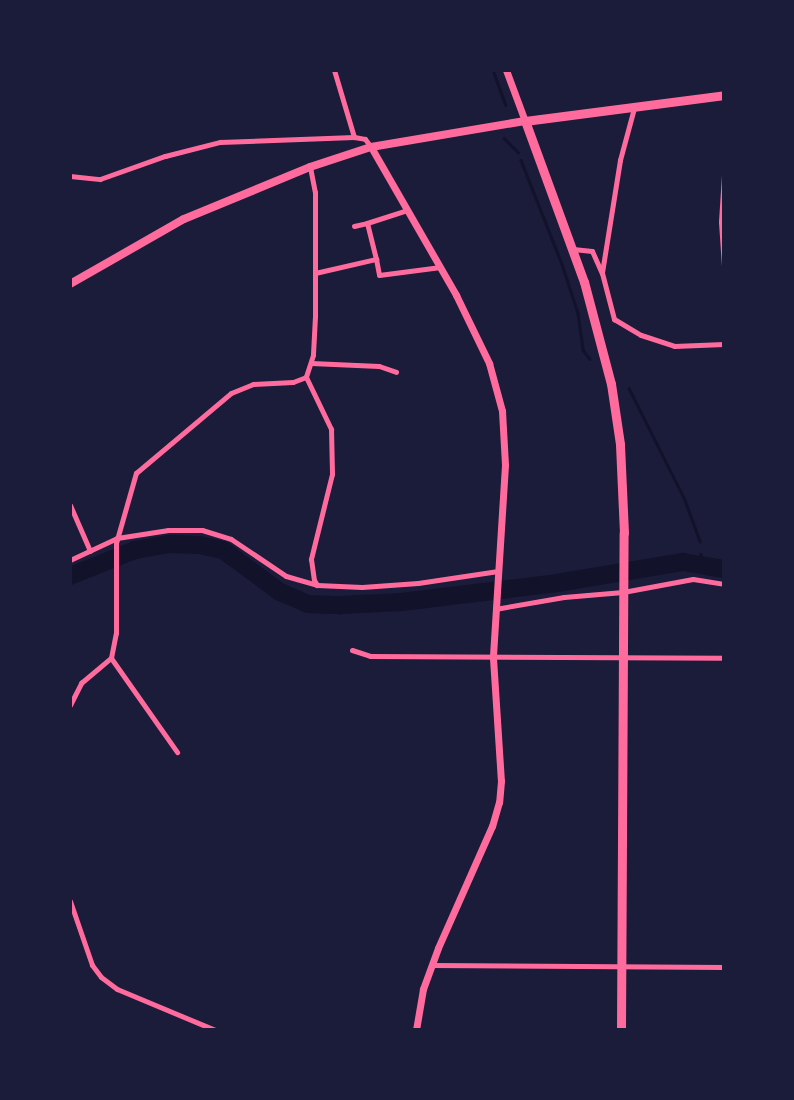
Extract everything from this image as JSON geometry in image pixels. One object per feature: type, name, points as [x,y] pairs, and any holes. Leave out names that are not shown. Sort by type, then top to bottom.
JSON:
[{"type":"main road","points":[[70,284],[184,219],[310,167],[371,147],[525,121],[724,95]]},
{"type":"main road","points":[[525,121],[573,249],[611,384],[620,444],[623,556],[621,1030]]},
{"type":"street","points":[[334,70],[354,137]]},
{"type":"street","points":[[506,70],[525,121]]},
{"type":"street","points":[[602,273],[620,160],[634,108]]},
{"type":"street","points":[[70,176],[100,179],[165,156],[220,142],[354,137],[365,139],[473,326],[498,391],[505,465],[494,658],[502,781],[499,802],[423,989],[416,1030]]},
{"type":"street","points":[[310,167],[315,192],[315,274],[311,363],[306,377],[331,429],[332,474],[311,559],[317,585]]},
{"type":"street","points":[[724,175],[721,222],[724,266]]},
{"type":"street","points":[[354,226],[407,210]]},
{"type":"street","points":[[367,223],[379,275],[440,267]]},
{"type":"street","points":[[573,249],[592,251],[602,273],[614,319],[641,335],[674,346],[724,344]]},
{"type":"street","points":[[315,274],[376,259]]},
{"type":"street","points":[[311,363],[379,366],[396,372]]},
{"type":"street","points":[[70,705],[81,683],[111,658],[116,633],[116,540],[131,481],[143,465],[241,388],[293,382],[306,377]]},
{"type":"street","points":[[70,505],[90,551]]},
{"type":"street","points":[[70,560],[116,540],[179,529],[210,531],[248,549],[286,576],[317,585],[362,587],[497,573]]},
{"type":"street","points":[[496,606],[623,591],[693,579],[724,584]]},
{"type":"street","points":[[352,650],[370,656],[724,658]]},
{"type":"street","points":[[111,658],[177,752]]},
{"type":"street","points":[[70,901],[92,965],[101,976],[117,989],[213,1030]]},
{"type":"street","points":[[432,965],[724,967]]},
{"type":"waterway","points":[[493,70],[506,105]]},
{"type":"waterway","points":[[504,138],[518,152]]},
{"type":"waterway","points":[[521,160],[562,264],[578,313],[583,350],[590,359]]},
{"type":"waterway","points":[[629,388],[685,500],[700,541]]},
{"type":"waterway","points":[[70,576],[135,550],[169,544],[199,545],[223,550],[280,592],[308,604],[341,605],[401,602],[557,583],[683,562],[724,569]]},
{"type":"waterway","points":[[701,554],[702,564]]}]
